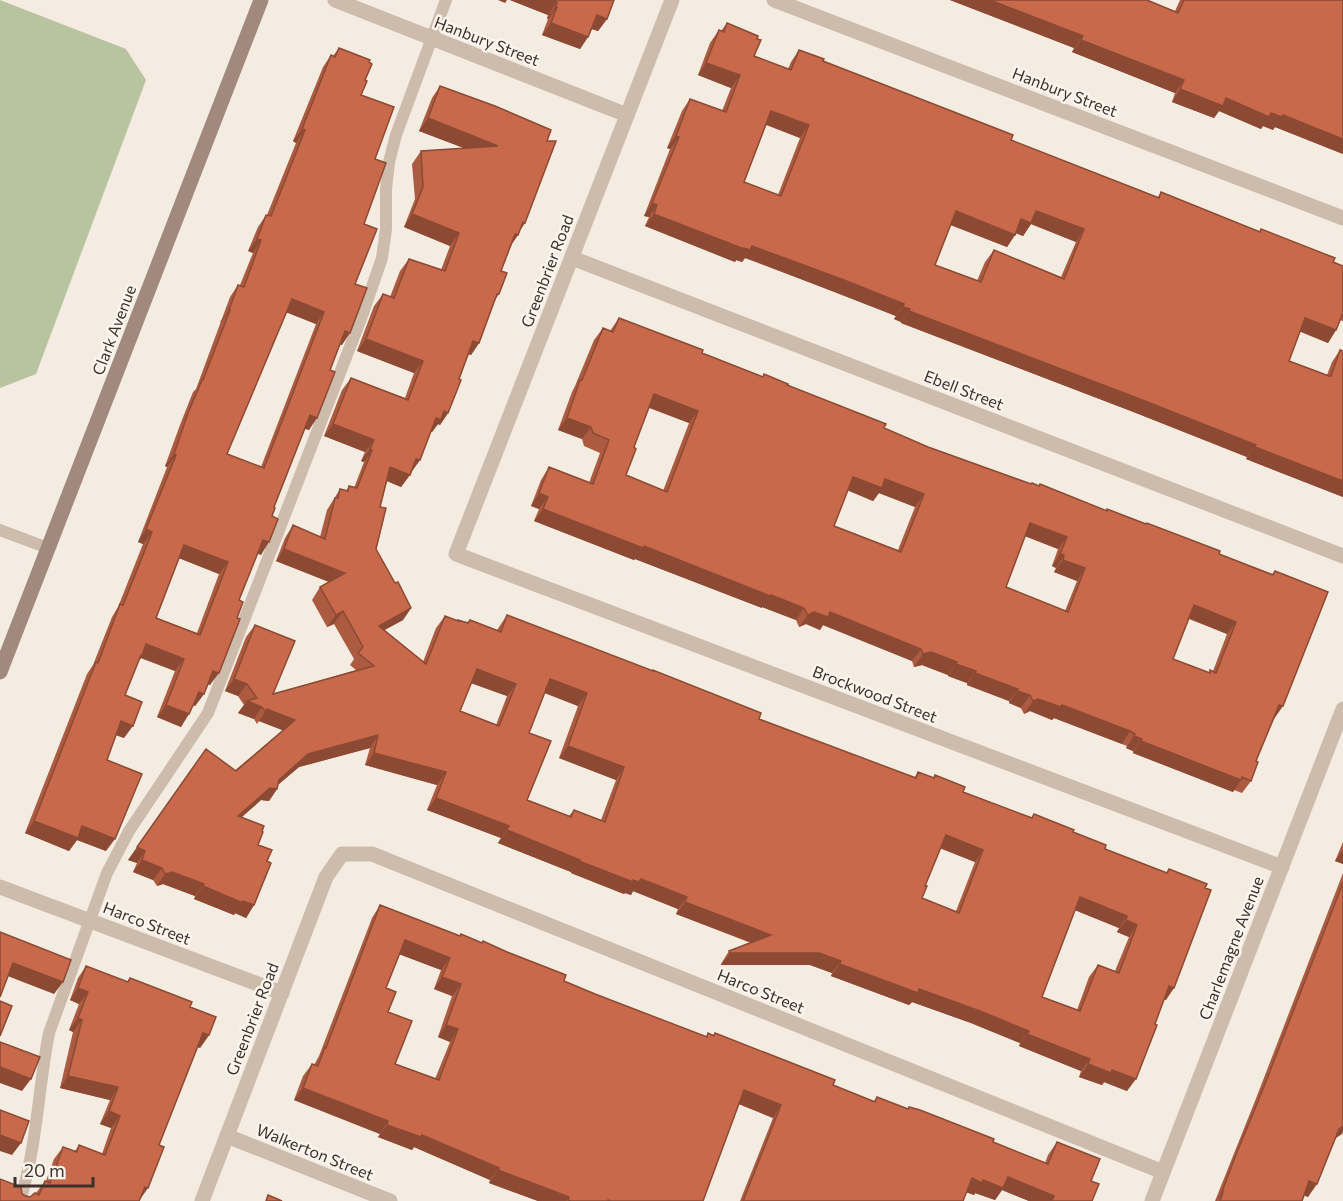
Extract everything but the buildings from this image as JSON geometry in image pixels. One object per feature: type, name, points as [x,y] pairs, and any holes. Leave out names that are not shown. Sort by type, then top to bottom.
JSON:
[{"type":"main road","name":"Clark Avenue","points":[[0,672],[261,0]]},
{"type":"street","name":"Hanbury Street","points":[[335,0],[627,115]]},
{"type":"street","name":"Greenbrier Road","points":[[456,554],[672,0]]},
{"type":"street","name":"Hanbury Street","points":[[774,0],[1343,218]]},
{"type":"street","name":"Ebell Street","points":[[572,258],[1343,556]]},
{"type":"street","name":"Brockwood Street","points":[[456,554],[1282,867]]},
{"type":"street","name":"Charlemagne Avenue","points":[[1152,1201],[1343,709]]},
{"type":"street","name":"Greenbrier Road","points":[[202,1201],[326,877],[342,854]]},
{"type":"street","name":"Harco Street","points":[[342,854],[372,854],[1163,1173]]},
{"type":"street","name":"Harco Street","points":[[0,887],[282,993]]},
{"type":"street","name":"Walkerton Street","points":[[227,1136],[390,1201]]},
{"type":"lane","points":[[20,1201],[31,1157],[49,1033],[107,873],[129,831],[208,712],[362,316],[382,258],[386,229],[386,189],[393,144],[446,0]]},
{"type":"lane","points":[[0,530],[48,548]]},
{"type":"green space","points":[[0,0],[126,49],[146,80],[36,374],[0,388]]}]
